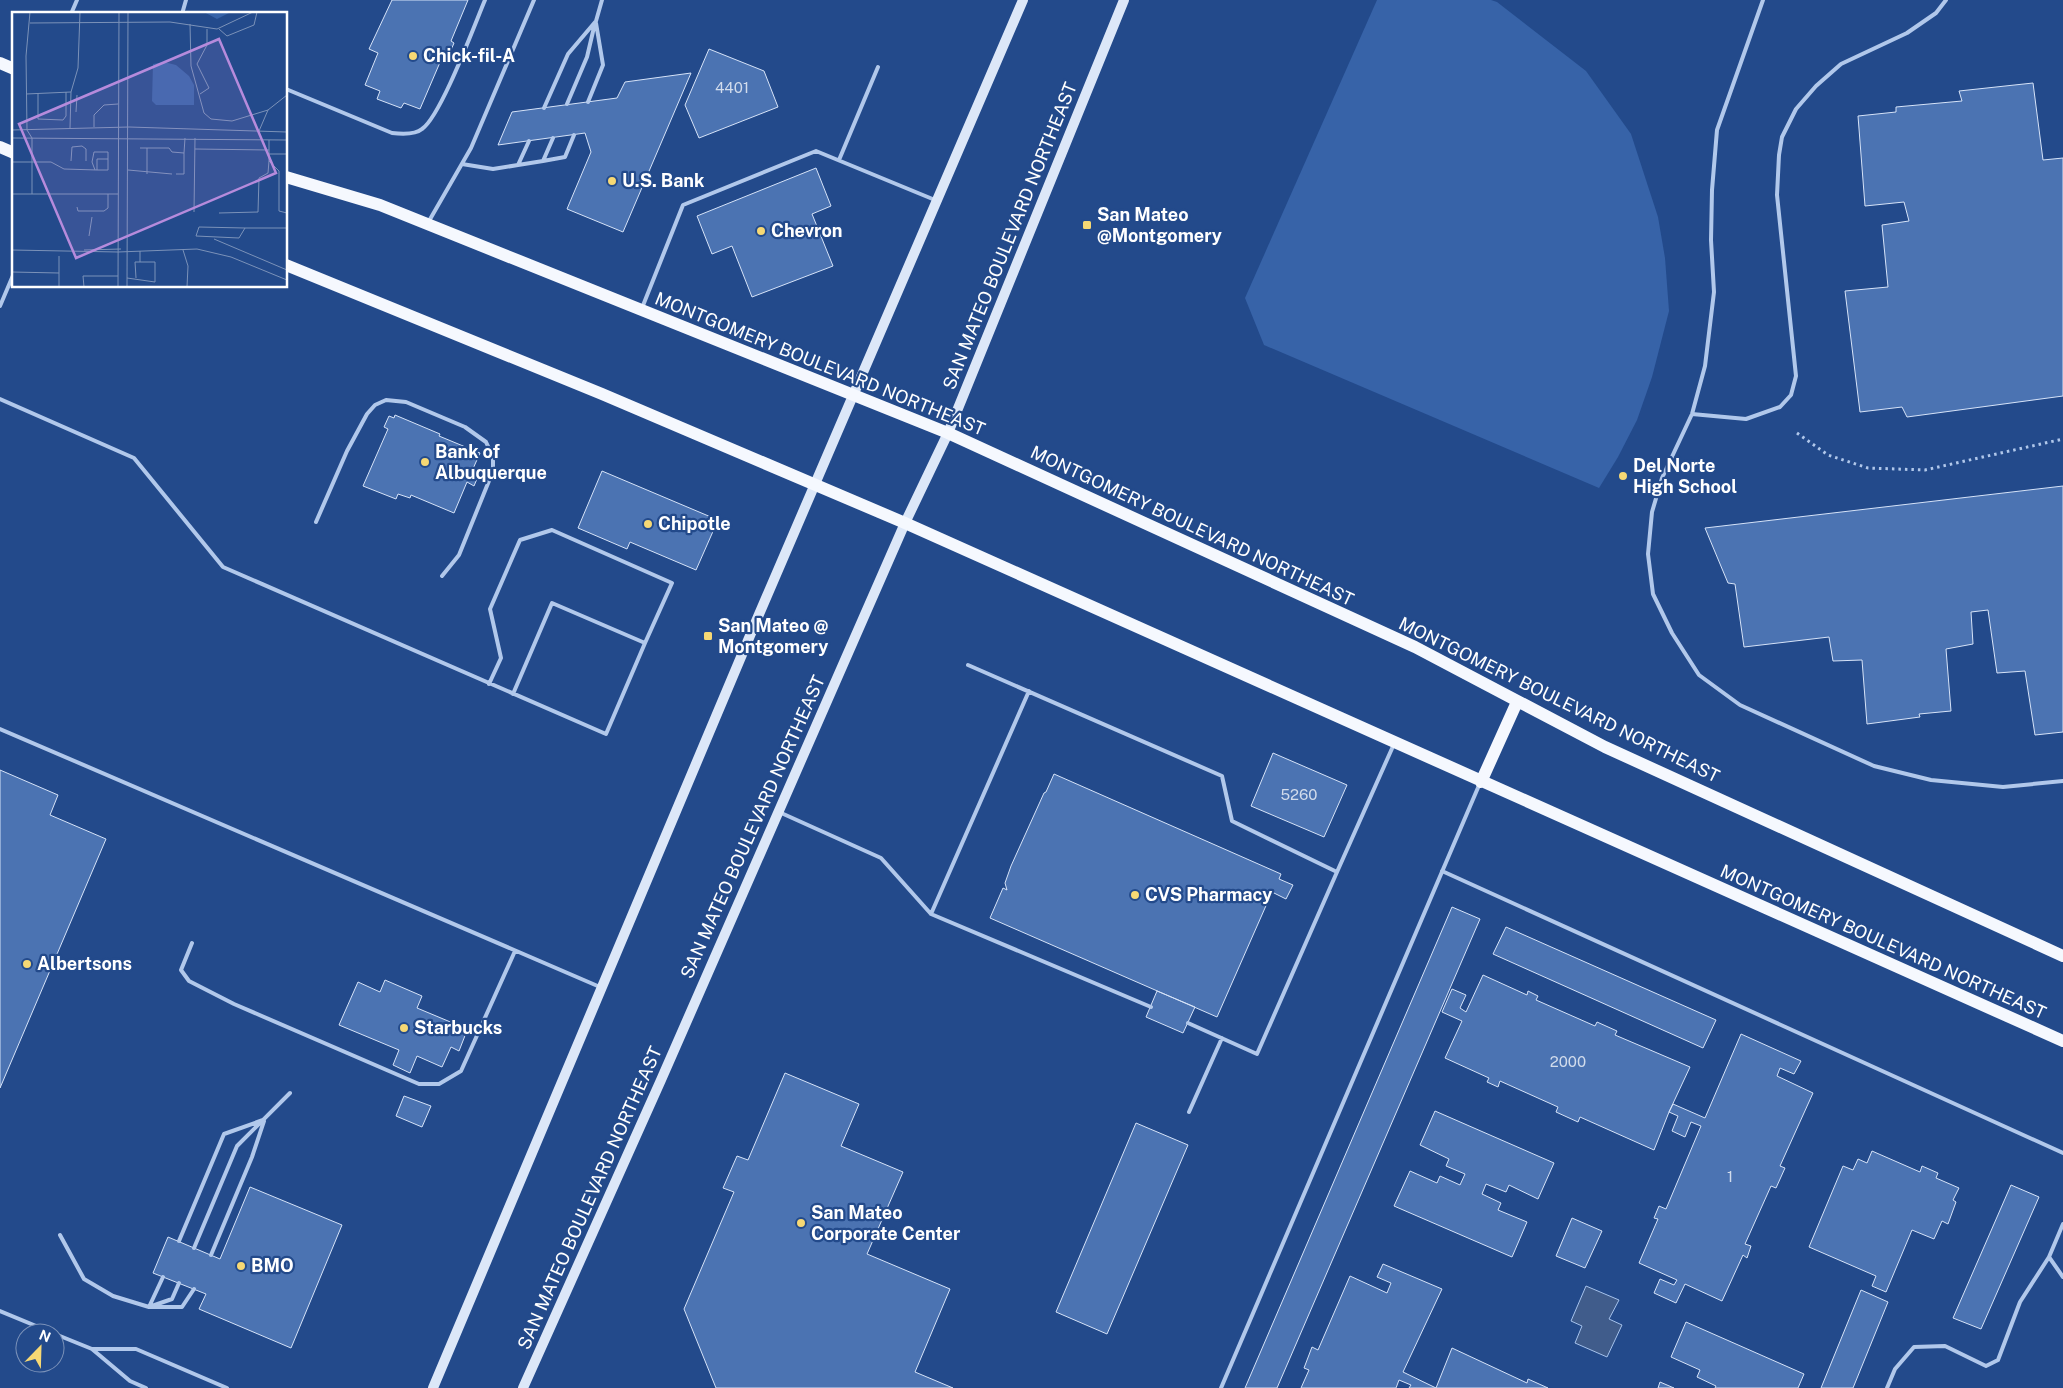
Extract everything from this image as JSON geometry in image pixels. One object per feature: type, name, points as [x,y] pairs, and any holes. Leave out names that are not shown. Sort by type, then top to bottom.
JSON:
[{"type":"main road","points":[[433,1388],[815,484],[1023,0]]},
{"type":"main road","name":"SAN MATEO BOULEVARD NORTHEAST","points":[[523,1388],[661,1080],[905,523],[948,433],[1124,0]]},
{"type":"main road","points":[[0,63],[12,68]]},
{"type":"main road","points":[[0,147],[12,152]]},
{"type":"main road","name":"MONTGOMERY BOULEVARD NORTHEAST","points":[[288,178],[380,205],[948,433],[1415,647],[1605,746],[2063,956]]},
{"type":"main road","name":"MONTGOMERY BOULEVARD NORTHEAST","points":[[288,266],[602,394],[905,523],[2063,1041]]},
{"type":"main road","points":[[1481,782],[1518,702]]},
{"type":"lane","points":[[72,12],[77,0]]},
{"type":"lane","points":[[288,89],[392,133],[406,134],[422,130],[437,111],[485,0]]},
{"type":"lane","points":[[427,224],[471,148],[534,0]]},
{"type":"lane","points":[[567,104],[587,57],[602,0]]},
{"type":"lane","points":[[1763,0],[1717,130],[1710,240],[1714,292],[1705,366],[1692,414],[1662,478],[1652,512],[1648,554],[1653,594],[1672,633],[1699,675],[1740,706],[1874,766],[1931,780],[2003,787],[2063,782]]},
{"type":"lane","points":[[1692,414],[1746,419],[1780,407],[1791,395],[1796,376],[1776,195],[1782,137],[1796,109],[1816,86],[1841,64],[1906,33],[1936,13],[1946,0]]},
{"type":"lane","points":[[588,102],[603,65],[596,21]]},
{"type":"lane","points":[[544,108],[568,54],[596,21]]},
{"type":"lane","points":[[839,160],[878,66]]},
{"type":"lane","points":[[462,164],[492,168],[565,157],[574,135]]},
{"type":"lane","points":[[543,161],[553,138]]},
{"type":"lane","points":[[518,165],[529,141]]},
{"type":"lane","points":[[641,310],[683,205],[816,151],[937,201]]},
{"type":"lane","points":[[0,306],[12,278]]},
{"type":"lane","points":[[0,399],[134,458],[223,567],[489,684],[606,734],[672,583],[552,530],[520,540],[490,609],[501,658],[489,684]]},
{"type":"lane","points":[[316,522],[346,451],[367,414],[375,405],[386,400],[406,402],[465,427],[486,442],[493,457],[493,471],[459,555],[442,576]]},
{"type":"lane","points":[[513,694],[552,603],[645,643]]},
{"type":"lane","points":[[968,665],[1222,776],[1232,821],[1337,872]]},
{"type":"lane","points":[[931,914],[1029,691]]},
{"type":"lane","points":[[0,729],[602,988]]},
{"type":"lane","points":[[1188,1023],[1257,1054],[1394,743]]},
{"type":"lane","points":[[1221,1388],[1481,782]]},
{"type":"lane","points":[[777,812],[881,858],[931,914],[1151,1007]]},
{"type":"lane","points":[[1442,871],[2063,1153]]},
{"type":"lane","points":[[192,943],[181,970],[189,981],[234,1004],[419,1084],[439,1084],[461,1071],[515,950]]},
{"type":"lane","points":[[1189,1112],[1222,1038]]},
{"type":"lane","points":[[194,1248],[237,1146],[290,1093]]},
{"type":"lane","points":[[178,1241],[224,1134],[265,1119]]},
{"type":"lane","points":[[211,1255],[252,1157],[265,1119]]},
{"type":"lane","points":[[1887,1388],[1895,1369],[1914,1347],[1945,1346],[1986,1366],[1998,1360],[2020,1302],[2050,1257],[2063,1224]]},
{"type":"lane","points":[[60,1235],[84,1279],[113,1296],[149,1307],[182,1307],[194,1289]]},
{"type":"lane","points":[[2050,1257],[2063,1277]]},
{"type":"lane","points":[[149,1307],[163,1277]]},
{"type":"lane","points":[[149,1307],[172,1299],[179,1283]]},
{"type":"lane","points":[[0,1311],[29,1323]]},
{"type":"lane","points":[[65,1338],[92,1349],[130,1381],[146,1388]]},
{"type":"lane","points":[[92,1349],[136,1350],[227,1388]]},
{"type":"path","points":[[1797,433],[1828,455],[1868,468],[1926,470],[2063,439]]},
{"type":"shaded area","points":[[1377,0],[1491,0],[1497,2],[1586,71],[1631,134],[1658,217],[1665,258],[1669,311],[1652,377],[1637,420],[1599,488],[1264,345],[1245,298]]},
{"type":"shaded area","points":[[1586,1286],[1619,1300],[1609,1319],[1622,1325],[1607,1357],[1575,1343],[1582,1326],[1571,1321]]},
{"type":"building","name":"Chick-fil-A","points":[[392,0],[468,0],[451,41],[454,43],[446,62],[441,60],[420,109],[404,103],[401,108],[377,99],[380,91],[365,85],[378,53],[369,49]]},
{"type":"building","points":[[709,49],[764,71],[778,107],[699,138],[685,105]]},
{"type":"building","name":"U.S. Bank","points":[[691,73],[623,232],[567,209],[591,152],[585,133],[498,145],[512,112],[617,98],[625,82]]},
{"type":"building","points":[[2033,83],[2043,160],[2063,158],[2063,396],[1907,417],[1902,407],[1860,412],[1845,291],[1888,287],[1882,225],[1909,221],[1904,202],[1865,206],[1858,116],[1896,112],[1896,107],[1962,101],[1959,91]]},
{"type":"building","name":"Chevron","points":[[816,168],[831,206],[812,214],[833,266],[752,297],[732,246],[712,254],[697,216]]},
{"type":"building","name":"Bank of Albuquerque","points":[[395,415],[480,453],[472,471],[479,474],[474,486],[467,482],[454,513],[411,495],[410,498],[398,494],[396,499],[363,486],[388,429],[384,427],[389,416],[394,418]]},
{"type":"building","name":"Chipotle","points":[[602,471],[718,520],[696,570],[630,542],[627,549],[578,528]]},
{"type":"building","points":[[2063,486],[2063,732],[2035,735],[2025,671],[1997,673],[1988,610],[1971,612],[1973,644],[1946,649],[1951,711],[1919,714],[1920,717],[1867,724],[1862,660],[1833,661],[1829,637],[1744,647],[1735,584],[1728,583],[1705,528]]},
{"type":"building","points":[[1273,753],[1347,785],[1324,837],[1251,806]]},
{"type":"building","name":"Albertsons","points":[[0,770],[58,795],[50,815],[106,839],[0,1088]]},
{"type":"building","name":"CVS Pharmacy","points":[[1054,774],[1281,874],[1279,879],[1293,885],[1286,899],[1272,892],[1217,1017],[990,918],[1003,888],[1007,890],[1005,883],[1011,866]]},
{"type":"building","points":[[1452,907],[1480,919],[1277,1388],[1245,1388]]},
{"type":"building","points":[[1506,927],[1716,1020],[1703,1048],[1493,954]]},
{"type":"building","points":[[1483,975],[1527,995],[1528,991],[1538,996],[1536,1000],[1595,1026],[1597,1022],[1617,1031],[1615,1035],[1690,1067],[1654,1150],[1580,1117],[1578,1122],[1556,1112],[1558,1107],[1500,1081],[1498,1087],[1487,1082],[1489,1078],[1445,1058],[1462,1021],[1442,1012],[1452,989],[1466,995],[1460,1008],[1466,1012]]},
{"type":"building","name":"Starbucks","points":[[385,980],[422,996],[417,1008],[460,1026],[459,1030],[466,1033],[459,1051],[451,1047],[442,1067],[417,1056],[410,1073],[393,1065],[399,1050],[339,1025],[358,982],[380,992]]},
{"type":"building","points":[[1157,991],[1195,1007],[1183,1033],[1146,1017]]},
{"type":"building","points":[[1741,1034],[1801,1061],[1794,1074],[1780,1068],[1777,1076],[1813,1093],[1780,1166],[1785,1168],[1776,1188],[1771,1186],[1745,1244],[1751,1246],[1747,1258],[1743,1255],[1722,1301],[1685,1284],[1676,1303],[1654,1293],[1660,1279],[1674,1285],[1677,1280],[1639,1263],[1658,1219],[1654,1218],[1659,1206],[1666,1209],[1701,1126],[1691,1122],[1685,1137],[1672,1131],[1678,1116],[1669,1112],[1673,1104],[1705,1118]]},
{"type":"building","name":"San Mateo Corporate Center","points":[[785,1073],[859,1104],[841,1146],[903,1172],[867,1254],[950,1289],[915,1372],[953,1388],[716,1388],[684,1309],[734,1192],[723,1188],[737,1156],[748,1160]]},
{"type":"building","points":[[404,1096],[431,1106],[422,1127],[396,1116]]},
{"type":"building","points":[[1435,1111],[1554,1163],[1538,1199],[1509,1185],[1506,1192],[1486,1184],[1482,1194],[1501,1203],[1498,1210],[1527,1222],[1512,1257],[1394,1206],[1410,1171],[1437,1183],[1440,1176],[1460,1185],[1465,1174],[1446,1166],[1449,1159],[1420,1145]]},
{"type":"building","points":[[1136,1123],[1188,1145],[1107,1334],[1056,1312]]},
{"type":"building","points":[[1872,1151],[1920,1172],[1922,1166],[1938,1173],[1936,1178],[1959,1188],[1953,1200],[1956,1202],[1948,1224],[1942,1221],[1934,1239],[1912,1230],[1886,1292],[1872,1286],[1876,1276],[1809,1247],[1843,1166],[1853,1170],[1858,1159],[1867,1163]]},
{"type":"building","points":[[2011,1185],[2039,1197],[1981,1329],[1953,1318]]},
{"type":"building","name":"BMO","points":[[250,1187],[342,1225],[291,1348],[199,1309],[206,1294],[153,1273],[168,1237],[220,1259]]},
{"type":"building","points":[[1572,1218],[1602,1231],[1585,1268],[1556,1256]]},
{"type":"building","points":[[1383,1264],[1442,1289],[1403,1372],[1436,1388],[1409,1388],[1411,1385],[1399,1380],[1396,1388],[1301,1388],[1309,1370],[1304,1368],[1312,1347],[1318,1350],[1350,1276],[1387,1293],[1391,1283],[1377,1277]]},
{"type":"building","points":[[1861,1290],[1888,1302],[1853,1388],[1821,1388]]},
{"type":"building","points":[[1686,1322],[1804,1374],[1798,1388],[1715,1388],[1716,1386],[1697,1377],[1700,1370],[1671,1357]]},
{"type":"building","points":[[1452,1348],[1527,1383],[1528,1379],[1548,1388],[1436,1388]]},
{"type":"building","points":[[1660,1382],[1674,1388],[1658,1388]]},
{"type":"place","name":"Chick-fil-A","points":[[413,56]]},
{"type":"place","name":"U.S. Bank","points":[[612,181]]},
{"type":"place","name":"San Mateo @Montgomery","points":[[1087,225]]},
{"type":"place","name":"Chevron","points":[[761,231]]},
{"type":"place","name":"Bank of Albuquerque","points":[[425,462]]},
{"type":"place","name":"Del Norte High School","points":[[1623,476]]},
{"type":"place","name":"Chipotle","points":[[648,524]]},
{"type":"place","name":"San Mateo @ Montgomery","points":[[708,636]]},
{"type":"place","name":"CVS Pharmacy","points":[[1135,895]]},
{"type":"place","name":"Albertsons","points":[[27,964]]},
{"type":"place","name":"Starbucks","points":[[404,1028]]},
{"type":"place","name":"San Mateo Corporate Center","points":[[801,1223]]},
{"type":"place","name":"BMO","points":[[241,1266]]}]
